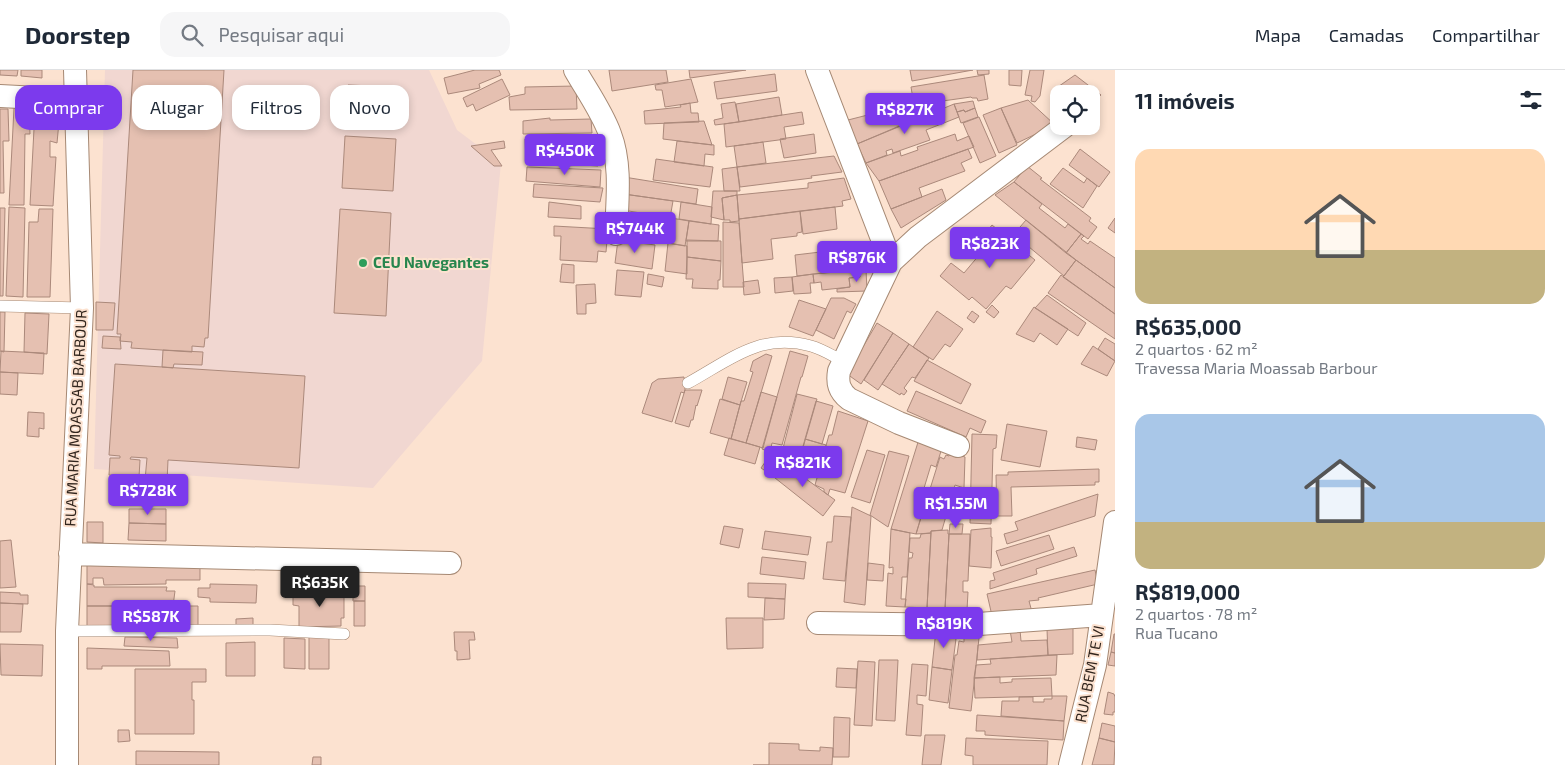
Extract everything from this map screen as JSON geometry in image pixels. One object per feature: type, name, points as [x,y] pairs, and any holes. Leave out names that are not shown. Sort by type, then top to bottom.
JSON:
[{"type":"street","name":"RUA MARIA MOASSAB BARBOUR","points":[[75,70],[76,85]]},
{"type":"street","points":[[575,70],[601,115],[611,135],[616,151],[616,234]]},
{"type":"street","points":[[817,70],[890,262]]},
{"type":"street","points":[[0,96],[15,97]]},
{"type":"street","name":"RUA MARIA MOASSAB BARBOUR","points":[[67,765],[67,631],[82,308],[77,130]]},
{"type":"street","points":[[958,446],[899,423],[849,399],[842,394],[839,386],[839,371],[890,262],[918,237],[1053,135]]},
{"type":"street","name":"RUA BEM TE VI","points":[[1070,765],[1095,665],[1115,522]]},
{"type":"street","points":[[70,554],[450,563]]},
{"type":"street","points":[[818,623],[965,625],[1102,614]]},
{"type":"lane","points":[[0,306],[82,308]]},
{"type":"lane","points":[[688,384],[747,350],[779,341],[812,347],[843,361]]},
{"type":"lane","points":[[67,631],[270,630],[344,634]]},
{"type":"shaded area","points":[[105,70],[429,70],[457,130],[501,163],[482,361],[373,488],[94,469],[103,130],[122,130],[122,85],[105,85]]},
{"type":"building","points":[[0,70],[18,70],[17,76],[0,75]]},
{"type":"building","points":[[21,70],[42,70],[42,78],[21,76]]},
{"type":"building","points":[[133,70],[224,70],[222,104],[222,85],[132,85]]},
{"type":"building","points":[[475,70],[499,70],[501,75],[479,84],[480,88],[448,94],[444,78]]},
{"type":"building","points":[[609,70],[666,70],[668,82],[612,91]]},
{"type":"building","points":[[689,70],[746,70],[690,78]]},
{"type":"building","points":[[910,70],[973,70],[912,81]]},
{"type":"building","points":[[977,70],[989,70],[989,74],[978,75]]},
{"type":"building","points":[[1009,70],[1022,70],[1021,86],[1009,85]]},
{"type":"building","points":[[1030,70],[1044,70],[1040,96],[1035,102],[1031,101],[1032,96],[1025,95]]},
{"type":"building","points":[[775,74],[777,91],[717,99],[714,82]]},
{"type":"building","points":[[984,75],[988,99],[978,101],[977,98],[971,97],[914,105],[911,87]]},
{"type":"building","points":[[1075,75],[1088,85],[1061,85]]},
{"type":"building","points":[[502,79],[510,95],[476,111],[473,104],[467,107],[463,98]]},
{"type":"building","points":[[691,79],[698,102],[665,107],[662,90],[656,90],[655,85]]},
{"type":"building","points":[[132,86],[132,130],[220,130],[208,338],[205,338],[204,347],[192,346],[192,352],[131,348],[132,342],[120,341],[121,334],[117,334]]},
{"type":"building","points":[[576,86],[577,109],[510,110],[509,97],[525,94],[525,87]]},
{"type":"building","points":[[779,97],[782,115],[739,122],[736,104]]},
{"type":"building","points":[[1028,100],[1050,120],[1050,127],[1017,143],[1001,108]]},
{"type":"building","points":[[973,101],[975,108],[965,112],[964,110],[957,112],[954,104]]},
{"type":"building","points":[[735,102],[739,122],[715,125],[714,120],[723,118],[721,104]]},
{"type":"building","points":[[690,103],[691,113],[698,113],[699,122],[645,124],[644,111],[681,107],[680,105]]},
{"type":"building","points":[[954,104],[959,117],[926,130],[930,140],[893,153],[892,149],[886,151],[887,155],[866,163],[857,144]]},
{"type":"building","points":[[907,105],[911,121],[857,144],[848,120]]},
{"type":"building","points":[[14,108],[15,130],[30,130],[30,134],[25,134],[24,205],[9,205]]},
{"type":"building","points":[[975,108],[978,117],[961,123],[957,112],[964,110],[965,112]]},
{"type":"building","points":[[1001,108],[1017,145],[999,153],[983,115]]},
{"type":"building","points":[[0,109],[8,109],[9,141],[3,141],[4,193],[0,193]]},
{"type":"building","points":[[802,112],[804,124],[784,127],[786,139],[726,147],[724,124]]},
{"type":"building","points":[[979,117],[996,156],[980,163],[963,123]]},
{"type":"building","points":[[550,118],[550,120],[591,119],[592,133],[523,134],[523,121]]},
{"type":"building","points":[[704,121],[712,145],[663,139],[664,123]]},
{"type":"building","points":[[34,130],[58,130],[57,143],[50,141],[50,157],[56,157],[53,206],[30,205]]},
{"type":"building","points":[[814,134],[816,153],[784,158],[780,139]]},
{"type":"building","points":[[955,134],[957,141],[969,136],[974,147],[879,181],[866,163],[900,151],[901,156],[918,150],[917,147]]},
{"type":"building","points":[[345,136],[396,139],[393,191],[342,188]]},
{"type":"building","points":[[594,137],[594,144],[600,144],[598,166],[526,161],[525,139]]},
{"type":"building","points":[[504,141],[505,148],[491,150],[502,166],[494,166],[471,146]]},
{"type":"building","points":[[677,141],[714,145],[714,155],[705,154],[704,166],[674,162]]},
{"type":"building","points":[[763,142],[766,163],[737,167],[734,146]]},
{"type":"building","points":[[968,149],[972,158],[961,163],[965,171],[919,188],[922,197],[891,209],[879,181]]},
{"type":"building","points":[[1080,149],[1110,172],[1099,187],[1069,165]]},
{"type":"building","points":[[834,156],[842,172],[811,176],[812,178],[740,187],[737,167]]},
{"type":"building","points":[[656,159],[713,167],[710,187],[653,180]]},
{"type":"building","points":[[1027,166],[1042,178],[1040,179],[1091,218],[1089,221],[1097,227],[1088,239],[1014,182]]},
{"type":"building","points":[[527,167],[601,170],[600,187],[526,181]]},
{"type":"building","points":[[737,167],[740,191],[724,191],[722,169]]},
{"type":"building","points":[[1063,168],[1084,183],[1087,178],[1097,186],[1083,208],[1050,184]]},
{"type":"building","points":[[624,177],[698,189],[696,204],[623,194]]},
{"type":"building","points":[[844,178],[851,199],[842,201],[843,206],[739,219],[737,195],[808,188],[808,183]]},
{"type":"building","points":[[1014,182],[1042,204],[1039,208],[1065,228],[1068,224],[1081,234],[1066,253],[995,195]]},
{"type":"building","points":[[534,184],[603,188],[600,202],[533,197]]},
{"type":"building","points":[[942,189],[946,200],[901,228],[891,209]]},
{"type":"building","points":[[713,191],[737,191],[737,195],[722,198],[724,220],[711,217]]},
{"type":"building","points":[[624,194],[673,201],[670,218],[623,210]]},
{"type":"building","points":[[737,195],[739,221],[730,222],[730,220],[724,220],[722,198]]},
{"type":"building","points":[[549,202],[581,206],[581,219],[548,217]]},
{"type":"building","points":[[681,202],[712,207],[711,224],[679,219]]},
{"type":"building","points":[[9,207],[25,208],[23,297],[6,296]]},
{"type":"building","points":[[835,207],[837,229],[803,234],[800,211]]},
{"type":"building","points":[[0,208],[5,208],[3,296],[0,296]]},
{"type":"building","points":[[39,209],[53,209],[50,297],[27,297],[29,222],[38,222]]},
{"type":"building","name":"CEU Navegantes","points":[[340,209],[391,213],[386,316],[334,313]]},
{"type":"building","points":[[800,211],[802,232],[797,233],[797,236],[771,239],[773,259],[742,263],[739,219]]},
{"type":"building","points":[[641,213],[689,221],[685,246],[637,238]]},
{"type":"building","points":[[1115,218],[1115,233],[1108,228]]},
{"type":"building","points":[[1026,220],[1076,260],[1064,276],[1017,237],[1023,230],[1020,227]]},
{"type":"building","points":[[689,221],[719,225],[718,241],[686,241]]},
{"type":"building","points":[[723,222],[739,223],[744,287],[723,287]]},
{"type":"building","points":[[992,225],[1035,260],[1011,289],[1006,286],[986,309],[972,297],[969,300],[940,276],[951,263],[964,273],[985,248],[983,245],[985,242],[981,239]]},
{"type":"building","points":[[554,226],[608,229],[606,252],[598,251],[597,262],[560,260],[561,236],[554,236]]},
{"type":"building","points":[[1081,234],[1084,236],[1081,239],[1088,244],[1090,241],[1115,258],[1115,288],[1066,253]]},
{"type":"building","points":[[618,240],[655,245],[652,269],[615,263]]},
{"type":"building","points":[[687,240],[721,241],[721,261],[687,257]]},
{"type":"building","points":[[668,243],[687,246],[687,274],[665,271]]},
{"type":"building","points":[[837,250],[840,271],[797,276],[795,255]]},
{"type":"building","points":[[687,257],[721,261],[718,289],[692,288],[693,279],[686,279]]},
{"type":"building","points":[[1076,260],[1115,288],[1115,314],[1063,277]]},
{"type":"building","points":[[562,264],[574,265],[574,283],[560,282]]},
{"type":"building","points":[[866,269],[867,291],[837,292],[837,289],[850,287],[849,278],[860,277],[859,270]]},
{"type":"building","points":[[617,270],[644,272],[641,297],[615,295]]},
{"type":"building","points":[[859,270],[860,277],[849,278],[850,287],[822,290],[821,282],[814,283],[813,274]]},
{"type":"building","points":[[648,274],[664,277],[662,287],[647,284]]},
{"type":"building","points":[[813,274],[814,283],[810,283],[811,293],[794,294],[792,277]]},
{"type":"building","points":[[1061,275],[1115,314],[1115,339],[1048,293]]},
{"type":"building","points":[[792,277],[793,291],[775,293],[774,278]]},
{"type":"building","points":[[758,280],[760,293],[744,295],[743,282]]},
{"type":"building","points":[[595,284],[596,303],[586,304],[586,314],[577,314],[576,285]]},
{"type":"building","points":[[1047,295],[1086,323],[1078,336],[1035,308]]},
{"type":"building","points":[[831,298],[844,298],[856,304],[851,313],[847,311],[834,339],[816,330]]},
{"type":"building","points":[[799,300],[826,309],[813,336],[789,327]]},
{"type":"building","points":[[96,302],[115,303],[113,330],[96,330]]},
{"type":"building","points":[[992,305],[999,312],[994,318],[986,312]]},
{"type":"building","points":[[1034,307],[1068,329],[1057,345],[1040,333],[1034,342],[1016,334]]},
{"type":"building","points":[[937,311],[963,329],[950,347],[945,344],[933,360],[913,347]]},
{"type":"building","points":[[972,311],[979,316],[974,323],[967,318]]},
{"type":"building","points":[[0,312],[5,312],[4,352],[0,351]]},
{"type":"building","points":[[25,313],[49,314],[47,354],[24,352]]},
{"type":"building","points":[[877,323],[893,333],[861,384],[847,374]]},
{"type":"building","points":[[893,333],[909,344],[878,390],[864,380]]},
{"type":"building","points":[[103,336],[120,337],[121,349],[102,348]]},
{"type":"building","points":[[1105,338],[1115,344],[1115,361],[1098,349]]},
{"type":"building","points":[[909,344],[929,358],[915,378],[912,377],[904,388],[907,391],[904,395],[901,393],[900,395],[882,384]]},
{"type":"building","points":[[1093,346],[1115,361],[1107,376],[1081,364]]},
{"type":"building","points":[[163,350],[203,352],[202,365],[174,364],[173,368],[162,367]]},
{"type":"building","points":[[1,351],[44,353],[43,374],[0,372]]},
{"type":"building","points":[[790,351],[808,356],[782,445],[772,443],[770,452],[762,449]]},
{"type":"building","points":[[766,354],[772,356],[746,443],[731,439],[741,401],[744,401],[753,372],[750,371],[753,361]]},
{"type":"building","points":[[927,360],[971,384],[961,404],[914,381]]},
{"type":"building","points":[[115,364],[305,376],[299,468],[168,460],[167,482],[145,480],[147,458],[131,457],[130,459],[140,460],[139,477],[109,475],[110,458],[120,458],[120,456],[109,455]]},
{"type":"building","points":[[0,372],[18,373],[17,395],[0,394]]},
{"type":"building","points":[[684,377],[685,390],[684,393],[681,392],[672,422],[642,413],[652,383],[658,379]]},
{"type":"building","points":[[728,377],[747,382],[740,405],[722,399]]},
{"type":"building","points":[[685,390],[702,390],[689,427],[675,423]]},
{"type":"building","points":[[916,391],[986,421],[981,433],[970,428],[966,437],[907,411]]},
{"type":"building","points":[[761,392],[777,397],[763,448],[746,443]]},
{"type":"building","points":[[797,394],[817,399],[796,472],[780,460]]},
{"type":"building","points":[[720,399],[740,405],[731,439],[710,433]]},
{"type":"building","points":[[816,401],[833,406],[822,444],[805,439]]},
{"type":"building","points":[[838,411],[868,421],[845,493],[830,489],[828,495],[824,492],[824,489],[815,485]]},
{"type":"building","points":[[28,412],[44,413],[44,429],[39,428],[39,437],[27,436]]},
{"type":"building","points":[[1007,424],[1047,431],[1040,467],[1001,460]]},
{"type":"building","points":[[972,434],[997,435],[996,448],[993,449],[991,524],[970,523]]},
{"type":"building","points":[[1077,437],[1097,440],[1095,450],[1076,447]]},
{"type":"building","points":[[729,438],[760,447],[755,464],[724,455]]},
{"type":"building","points":[[805,439],[826,445],[819,469],[813,467],[811,476],[796,472]]},
{"type":"building","points":[[919,439],[942,448],[936,467],[931,465],[918,508],[923,510],[916,534],[891,529]]},
{"type":"building","points":[[867,450],[885,455],[870,503],[851,497]]},
{"type":"building","points":[[889,451],[909,456],[888,527],[870,515]]},
{"type":"building","points":[[772,452],[781,455],[780,460],[770,474],[761,468]]},
{"type":"building","points":[[951,452],[965,457],[964,488],[955,485],[942,530],[916,534],[940,457],[944,459]]},
{"type":"building","points":[[780,460],[835,500],[823,516],[770,474]]},
{"type":"building","points":[[1099,469],[1099,482],[1095,482],[1095,485],[1011,487],[1012,516],[997,516],[996,475],[1008,475],[1008,472]]},
{"type":"building","points":[[1098,494],[1095,516],[1007,544],[1004,534],[1018,530],[1015,522]]},
{"type":"building","points":[[852,507],[871,516],[865,605],[844,602]]},
{"type":"building","points":[[129,509],[166,509],[166,524],[129,523]]},
{"type":"building","points":[[834,516],[851,517],[845,581],[823,579],[827,542],[832,542]]},
{"type":"building","points":[[87,522],[103,522],[103,543],[87,542]]},
{"type":"building","points":[[129,523],[166,524],[166,541],[128,540]]},
{"type":"building","points":[[950,524],[963,524],[962,534],[949,534]]},
{"type":"building","points":[[724,526],[743,529],[739,548],[720,544]]},
{"type":"building","points":[[991,528],[991,568],[969,566],[971,530]]},
{"type":"building","points":[[891,529],[910,533],[907,577],[902,577],[901,599],[906,599],[905,607],[886,606],[888,573],[893,574],[893,567],[889,568]]},
{"type":"building","points":[[948,530],[945,609],[927,608],[931,531]]},
{"type":"building","points":[[765,531],[811,537],[808,555],[762,549]]},
{"type":"building","points":[[931,533],[927,608],[905,607],[909,558],[912,558],[913,553],[909,552],[910,538],[920,538],[921,534]]},
{"type":"building","points":[[949,534],[970,534],[968,581],[963,581],[963,592],[968,592],[967,610],[945,609]]},
{"type":"building","points":[[1049,535],[1054,549],[1001,566],[996,551]]},
{"type":"building","points":[[11,540],[16,587],[0,588],[0,541]]},
{"type":"building","points":[[1074,547],[1077,556],[1036,569],[1037,574],[990,589],[990,581],[995,580],[993,573]]},
{"type":"building","points":[[762,557],[806,562],[804,579],[760,574]]},
{"type":"building","points":[[87,562],[200,564],[200,580],[166,580],[166,584],[104,585],[103,578],[93,578],[93,584],[87,584]]},
{"type":"building","points":[[868,563],[884,565],[883,581],[867,580]]},
{"type":"building","points":[[1095,570],[1098,584],[1029,601],[1032,612],[993,620],[987,594]]},
{"type":"building","points":[[748,583],[786,584],[785,599],[748,597]]},
{"type":"building","points":[[87,584],[94,585],[94,587],[167,587],[166,591],[175,591],[173,606],[87,606]]},
{"type":"building","points":[[210,584],[257,585],[256,603],[210,602],[210,598],[198,597],[198,588],[210,588]]},
{"type":"building","points":[[353,586],[365,586],[365,601],[353,601]]},
{"type":"building","points":[[344,590],[344,618],[341,618],[341,626],[299,627],[299,606],[293,605],[293,591]]},
{"type":"building","points":[[0,592],[28,595],[28,604],[0,603]]},
{"type":"building","points":[[765,598],[785,599],[784,619],[764,620]]},
{"type":"building","points":[[354,601],[365,601],[365,626],[354,626]]},
{"type":"building","points":[[0,603],[23,604],[21,632],[0,632]]},
{"type":"building","points":[[87,606],[198,606],[198,628],[87,627]]},
{"type":"building","points":[[253,618],[253,627],[236,627],[236,619]]},
{"type":"building","points":[[726,618],[763,618],[763,648],[727,649]]},
{"type":"building","points":[[1073,627],[1073,654],[1048,655],[1047,629]]},
{"type":"building","points":[[936,630],[957,631],[952,670],[932,667]]},
{"type":"building","points":[[1010,630],[1020,630],[1021,641],[1047,640],[1048,655],[977,660],[978,645],[1012,642]]},
{"type":"building","points":[[454,632],[474,632],[475,640],[469,640],[470,659],[457,660]]},
{"type":"building","points":[[1115,634],[1115,653],[1111,652]]},
{"type":"building","points":[[964,636],[979,638],[971,711],[949,708],[955,655],[957,655],[959,641],[964,642]]},
{"type":"building","points":[[125,637],[177,638],[178,648],[124,646]]},
{"type":"building","points":[[309,637],[329,638],[329,669],[309,669]]},
{"type":"building","points":[[284,638],[305,639],[305,669],[284,668]]},
{"type":"building","points":[[255,642],[255,676],[226,676],[226,643]]},
{"type":"building","points":[[0,644],[43,645],[42,676],[1,675]]},
{"type":"building","points":[[87,648],[169,651],[170,666],[102,666],[102,669],[87,669]]},
{"type":"building","points":[[1111,652],[1115,653],[1115,666],[1108,665]]},
{"type":"building","points":[[1057,655],[1056,675],[974,678],[976,665],[991,664],[990,659]]},
{"type":"building","points":[[879,660],[898,660],[895,721],[876,720]]},
{"type":"building","points":[[858,661],[875,662],[872,726],[854,725]]},
{"type":"building","points":[[912,664],[928,665],[926,696],[917,695],[917,704],[923,705],[921,736],[906,735]]},
{"type":"building","points":[[932,667],[952,670],[948,703],[929,700]]},
{"type":"building","points":[[837,668],[857,669],[856,688],[836,687]]},
{"type":"building","points":[[135,669],[206,669],[206,682],[192,682],[194,734],[135,734]]},
{"type":"building","points":[[1000,677],[1000,683],[1012,682],[1012,679],[1051,678],[1052,696],[975,698],[974,678]]},
{"type":"building","points":[[1108,692],[1114,694],[1115,697],[1115,712],[1113,712],[1113,715],[1104,714]]},
{"type":"building","points":[[1052,696],[1067,696],[1064,721],[1001,716],[1002,701],[1019,701],[1019,697],[1033,697],[1033,702],[1044,702],[1044,699],[1052,699]]},
{"type":"building","points":[[977,715],[1064,721],[1063,740],[985,735],[985,731],[976,731]]},
{"type":"building","points":[[834,717],[850,718],[849,757],[833,757]]},
{"type":"building","points":[[1102,723],[1115,726],[1115,742],[1099,738]]},
{"type":"building","points":[[118,730],[129,730],[130,741],[118,742]]},
{"type":"building","points":[[925,735],[945,735],[941,765],[922,765]]},
{"type":"building","points":[[966,738],[1048,741],[1047,765],[973,765],[973,756],[965,755]]},
{"type":"building","points":[[1099,738],[1115,742],[1114,765],[1092,765]]},
{"type":"building","points":[[769,743],[799,744],[799,750],[820,751],[820,747],[833,748],[832,765],[769,765]]},
{"type":"building","points":[[136,751],[219,752],[219,765],[136,765]]},
{"type":"building","points":[[313,757],[321,757],[321,765],[312,765]]},
{"type":"place","name":"CEU Navegantes","points":[[363,263]]}]
